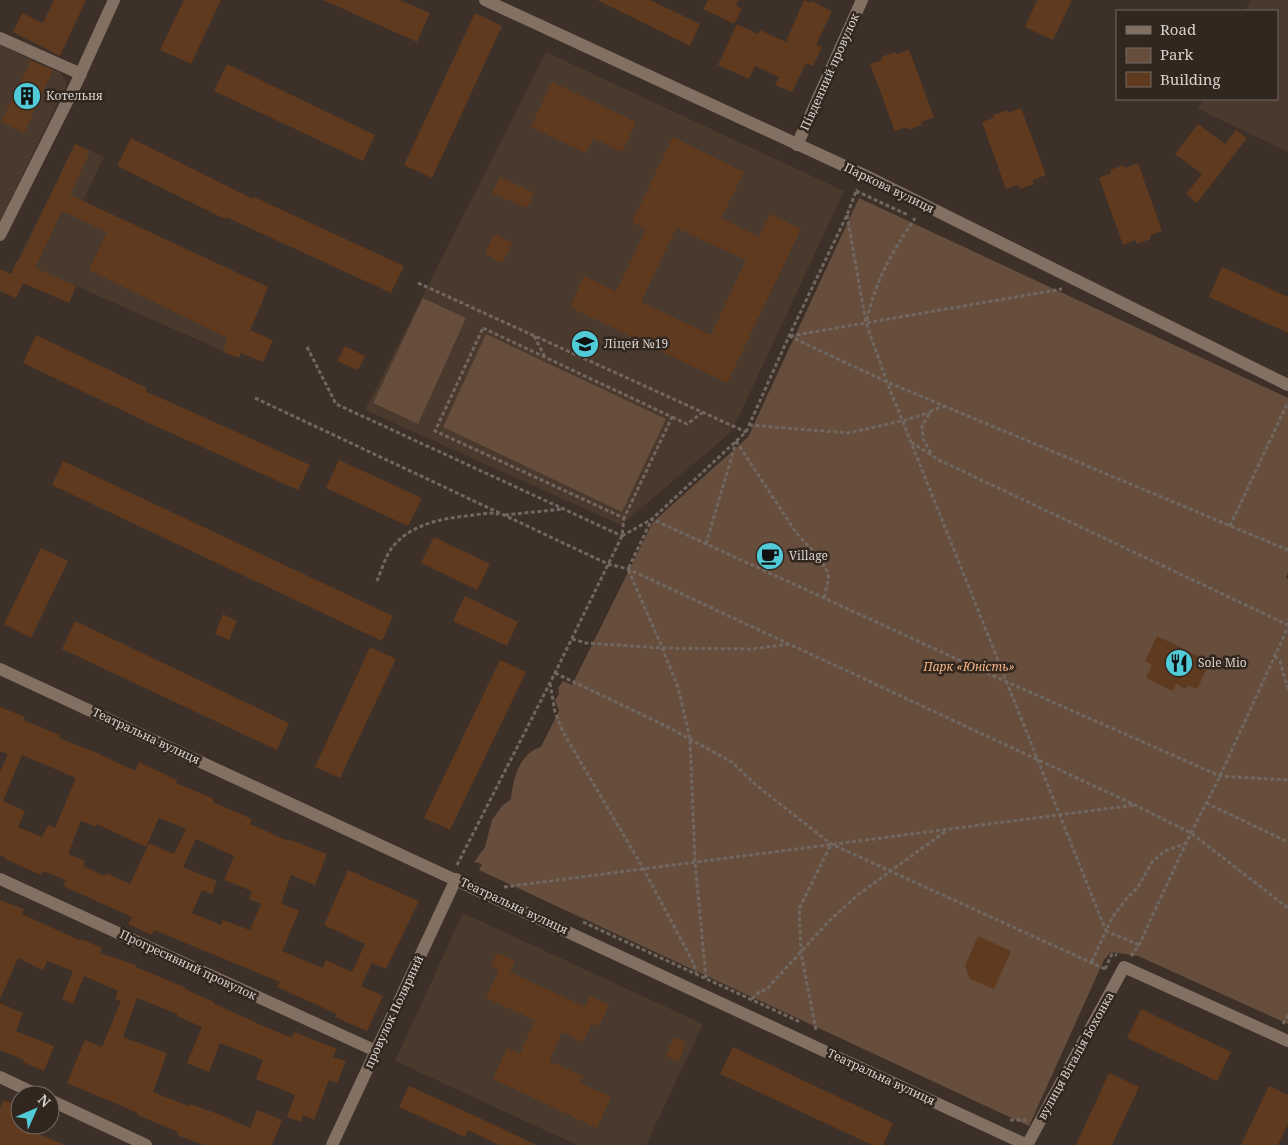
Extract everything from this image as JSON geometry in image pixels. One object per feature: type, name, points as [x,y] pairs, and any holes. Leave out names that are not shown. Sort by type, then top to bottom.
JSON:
[{"type":"street","points":[[0,235],[81,74],[114,0]]},
{"type":"street","name":"Паркова вулиця","points":[[485,0],[862,174],[1288,385]]},
{"type":"street","name":"Південний провулок","points":[[797,145],[862,0]]},
{"type":"street","points":[[0,38],[81,74]]},
{"type":"street","name":"Театральна вулиця","points":[[0,669],[1027,1145]]},
{"type":"street","name":"Прогресивний провулок","points":[[0,878],[376,1051]]},
{"type":"street","name":"провулок Полярний","points":[[332,1145],[456,879]]},
{"type":"street","points":[[1124,964],[1288,1041]]},
{"type":"street","name":"вулиця Віталія Бохонка","points":[[1027,1145],[1124,964]]},
{"type":"street","points":[[0,1077],[17,1085]]},
{"type":"street","points":[[60,1105],[146,1145]]},
{"type":"path","points":[[622,536],[652,519],[746,432],[789,336],[847,215],[862,174]]},
{"type":"path","points":[[847,215],[866,323],[902,421],[1006,682],[1106,931],[1139,945]]},
{"type":"path","points":[[866,323],[872,296],[888,258],[915,218]]},
{"type":"path","points":[[418,283],[746,432]]},
{"type":"path","points":[[789,336],[1085,285]]},
{"type":"path","points":[[624,518],[435,431],[483,328],[687,424],[702,413]]},
{"type":"path","points":[[534,335],[546,358]]},
{"type":"path","points":[[789,336],[887,382],[1288,550]]},
{"type":"path","points":[[307,347],[336,404],[622,536]]},
{"type":"path","points":[[255,398],[608,564],[628,569],[1135,805],[1191,833],[1288,908]]},
{"type":"path","points":[[1230,526],[1288,402]]},
{"type":"path","points":[[749,426],[848,433],[902,421],[947,406]]},
{"type":"path","points":[[930,412],[922,426],[923,439],[928,450],[937,459]]},
{"type":"path","points":[[458,864],[622,536],[624,518],[672,417]]},
{"type":"path","points":[[706,544],[736,442]]},
{"type":"path","points":[[736,442],[797,534],[809,545],[828,575],[824,599]]},
{"type":"path","points":[[911,442],[937,459],[1288,626],[1220,776],[1186,843],[1139,945],[1124,964]]},
{"type":"path","points":[[377,581],[391,550],[423,524],[489,512],[503,515],[564,509]]},
{"type":"path","points":[[652,519],[1006,682],[1220,776],[1288,780]]},
{"type":"path","points":[[652,519],[628,569],[678,687],[690,739],[695,862],[706,978]]},
{"type":"path","points":[[572,639],[586,643],[662,648],[752,649],[790,644]]},
{"type":"path","points":[[1275,656],[1280,662],[1288,689]]},
{"type":"path","points":[[555,673],[690,739],[732,762],[756,785],[831,844],[1105,969],[1137,959]]},
{"type":"path","points":[[550,683],[555,712],[563,732],[643,868],[694,964],[696,973]]},
{"type":"path","points":[[1206,803],[1288,842]]},
{"type":"path","points":[[489,894],[505,886],[1135,805]]},
{"type":"path","points":[[752,999],[760,991],[766,990],[829,922],[859,894],[948,830]]},
{"type":"path","points":[[1090,962],[1112,918],[1138,886],[1152,862],[1165,851],[1186,843]]},
{"type":"path","points":[[816,1030],[801,953],[799,909],[831,844]]},
{"type":"path","points":[[1105,969],[1112,954],[1124,964]]},
{"type":"path","points":[[1288,1015],[1282,1025],[1288,1027]]},
{"type":"path","points":[[1012,1121],[1030,1120]]},
{"type":"shaded area","points":[[1250,0],[1288,0],[1288,152],[1198,109],[1202,100],[1278,100],[1278,10],[1245,10]]},
{"type":"shaded area","points":[[0,45],[60,73],[66,80],[66,86],[0,221]]},
{"type":"shaded area","name":"Ліцей №19","points":[[546,52],[844,191],[736,423],[729,434],[621,525],[365,410]]},
{"type":"shaded area","points":[[75,144],[104,157],[85,197],[81,200],[268,287],[239,358],[76,286],[69,303],[23,283],[16,298],[0,291],[0,275],[2,270],[11,274]]},
{"type":"shaded area","points":[[463,913],[703,1024],[646,1145],[577,1145],[395,1061]]},
{"type":"green space","name":"Парк «Юність»","points":[[859,198],[1288,398],[1288,572],[1286,578],[1288,579],[1288,1024],[1138,956],[1111,952],[1104,960],[1029,1126],[479,870],[482,864],[474,862],[485,847],[492,820],[502,806],[511,799],[518,768],[527,755],[541,747],[559,711],[555,700],[559,694],[558,688],[563,681],[572,685],[653,522],[748,437]]},
{"type":"green space","points":[[423,298],[466,318],[418,424],[373,403]]},
{"type":"green space","points":[[486,334],[666,419],[622,512],[443,427]]},
{"type":"building","points":[[54,0],[86,0],[60,56],[13,32],[22,13],[43,23]]},
{"type":"building","points":[[184,0],[221,0],[191,64],[160,50]]},
{"type":"building","points":[[323,0],[400,0],[430,13],[417,42]]},
{"type":"building","points":[[597,0],[650,0],[700,24],[690,46]]},
{"type":"building","points":[[708,0],[738,0],[736,5],[742,9],[734,24],[703,9]]},
{"type":"building","points":[[804,0],[810,3],[811,1],[832,11],[816,45],[822,47],[813,66],[806,63],[792,92],[775,85],[779,77],[755,66],[749,79],[718,65],[737,24],[758,34],[760,30],[786,42]]},
{"type":"building","points":[[1037,0],[1072,0],[1053,40],[1025,27]]},
{"type":"building","points":[[475,13],[502,26],[432,178],[404,165]]},
{"type":"building","points":[[909,50],[934,117],[921,122],[922,125],[908,130],[907,127],[895,131],[870,64],[882,60],[881,57]]},
{"type":"building","name":"Котельня","points":[[31,61],[53,70],[24,133],[1,122]]},
{"type":"building","points":[[227,64],[375,135],[363,161],[214,91]]},
{"type":"building","points":[[552,82],[636,122],[622,152],[593,138],[586,153],[531,127]]},
{"type":"building","points":[[1021,108],[1046,175],[1033,180],[1034,184],[1020,189],[1018,185],[1006,189],[982,122],[994,118],[993,115],[1007,110],[1008,113]]},
{"type":"building","points":[[1198,124],[1225,144],[1236,130],[1247,138],[1197,203],[1186,194],[1202,174],[1175,154]]},
{"type":"building","points":[[673,137],[744,172],[721,218],[759,237],[770,214],[801,229],[727,383],[570,307],[584,276],[616,292],[646,229],[632,222]],"holes":[[[676,228],[746,260],[711,335],[641,302]]]},
{"type":"building","points":[[131,138],[253,199],[254,197],[404,266],[391,293],[226,217],[225,219],[117,166]]},
{"type":"building","points":[[75,144],[90,151],[70,195],[268,287],[250,330],[273,340],[263,362],[241,353],[239,358],[223,352],[228,338],[89,270],[107,232],[62,211],[35,268],[76,286],[69,303],[23,283],[16,298],[0,291],[0,269],[11,274],[17,261],[19,261]]},
{"type":"building","points":[[1138,163],[1162,231],[1150,235],[1151,239],[1137,244],[1135,240],[1123,245],[1099,178],[1111,173],[1110,170],[1124,165],[1125,168]]},
{"type":"building","points":[[500,177],[534,193],[527,208],[492,193]]},
{"type":"building","points":[[495,234],[512,243],[502,263],[485,254]]},
{"type":"building","points":[[1222,267],[1288,297],[1288,333],[1209,297]]},
{"type":"building","points":[[36,335],[147,388],[145,391],[310,465],[298,490],[151,424],[23,363]]},
{"type":"building","points":[[345,346],[365,356],[358,370],[337,361]]},
{"type":"building","points":[[339,460],[422,498],[408,526],[326,488]]},
{"type":"building","points":[[63,461],[393,616],[382,641],[52,485]]},
{"type":"building","points":[[434,537],[490,564],[477,590],[421,563]]},
{"type":"building","points":[[41,548],[68,561],[31,638],[4,624]]},
{"type":"building","points":[[465,596],[518,622],[507,646],[453,621]]},
{"type":"building","points":[[223,614],[237,621],[229,640],[215,634]]},
{"type":"building","points":[[75,621],[289,723],[277,750],[62,649]]},
{"type":"building","name":"Sole Mio","points":[[1157,636],[1210,662],[1197,689],[1187,685],[1186,689],[1176,684],[1173,691],[1146,678],[1152,665],[1145,661]]},
{"type":"building","points":[[370,647],[396,659],[340,778],[315,767]]},
{"type":"building","points":[[500,660],[526,672],[450,830],[424,818]]},
{"type":"building","points":[[0,707],[25,717],[24,720],[60,735],[59,738],[135,771],[139,762],[177,780],[176,783],[214,799],[213,802],[252,819],[250,824],[288,841],[289,839],[327,854],[315,885],[291,875],[281,903],[299,911],[282,951],[323,968],[326,960],[352,972],[365,944],[324,925],[348,870],[419,901],[386,969],[372,963],[361,986],[383,996],[367,1031],[335,1017],[337,1014],[277,987],[280,982],[154,930],[152,935],[128,924],[132,917],[63,886],[66,880],[43,871],[41,875],[5,859],[0,855],[0,772],[8,754],[0,751]],"holes":[[[22,755],[76,778],[55,828],[48,825],[42,837],[18,827],[25,811],[3,801]],[[159,818],[186,829],[174,854],[149,843],[130,884],[106,873],[105,876],[83,866],[85,861],[68,854],[81,821],[96,827],[97,824],[146,847]],[[196,839],[234,856],[224,880],[252,891],[249,899],[261,904],[250,930],[223,920],[221,925],[192,913],[202,890],[212,894],[217,881],[183,867]]]},
{"type":"building","points":[[0,900],[24,909],[22,914],[81,941],[81,939],[102,948],[100,953],[136,965],[136,967],[186,988],[213,1003],[270,1029],[292,1038],[294,1032],[337,1049],[333,1057],[346,1061],[337,1083],[329,1080],[314,1120],[303,1115],[301,1122],[287,1117],[295,1095],[256,1079],[263,1060],[220,1043],[209,1072],[187,1063],[202,1027],[177,1016],[178,1014],[137,998],[123,1037],[167,1053],[153,1092],[189,1106],[190,1104],[221,1115],[250,1128],[257,1110],[282,1120],[272,1145],[203,1145],[177,1135],[178,1132],[137,1115],[138,1113],[67,1083],[85,1040],[102,1047],[121,1001],[115,999],[118,991],[84,976],[73,1004],[62,999],[73,971],[47,961],[43,970],[18,958],[0,999]]},
{"type":"building","points":[[978,936],[1011,951],[994,989],[970,979],[965,966]]},
{"type":"building","points":[[497,953],[515,961],[510,972],[585,1007],[590,996],[609,1005],[599,1026],[592,1023],[583,1042],[562,1032],[549,1061],[583,1076],[580,1083],[611,1097],[597,1128],[493,1079],[507,1048],[520,1054],[535,1020],[486,998],[499,970],[491,966]]},
{"type":"building","points":[[0,1003],[23,1013],[16,1031],[54,1046],[44,1071],[0,1050]]},
{"type":"building","points":[[1141,1009],[1231,1052],[1217,1081],[1127,1038]]},
{"type":"building","points":[[674,1037],[686,1042],[679,1061],[666,1056]]},
{"type":"building","points":[[733,1047],[893,1123],[883,1145],[872,1145],[720,1074]]},
{"type":"building","points":[[1109,1073],[1139,1087],[1112,1145],[1076,1145]]},
{"type":"building","points":[[409,1086],[536,1145],[499,1145],[468,1130],[465,1137],[399,1107]]},
{"type":"building","points":[[1269,1086],[1288,1095],[1288,1124],[1278,1145],[1241,1145]]},
{"type":"building","points":[[4,1100],[10,1103],[10,1135],[41,1135],[65,1145],[0,1145],[0,1108]]},
{"type":"place","name":"Котельня","points":[[27,96]]},
{"type":"place","name":"Ліцей №19","points":[[585,344]]},
{"type":"place","name":"Village","points":[[770,556]]},
{"type":"place","name":"Sole Mio","points":[[1179,663]]}]
